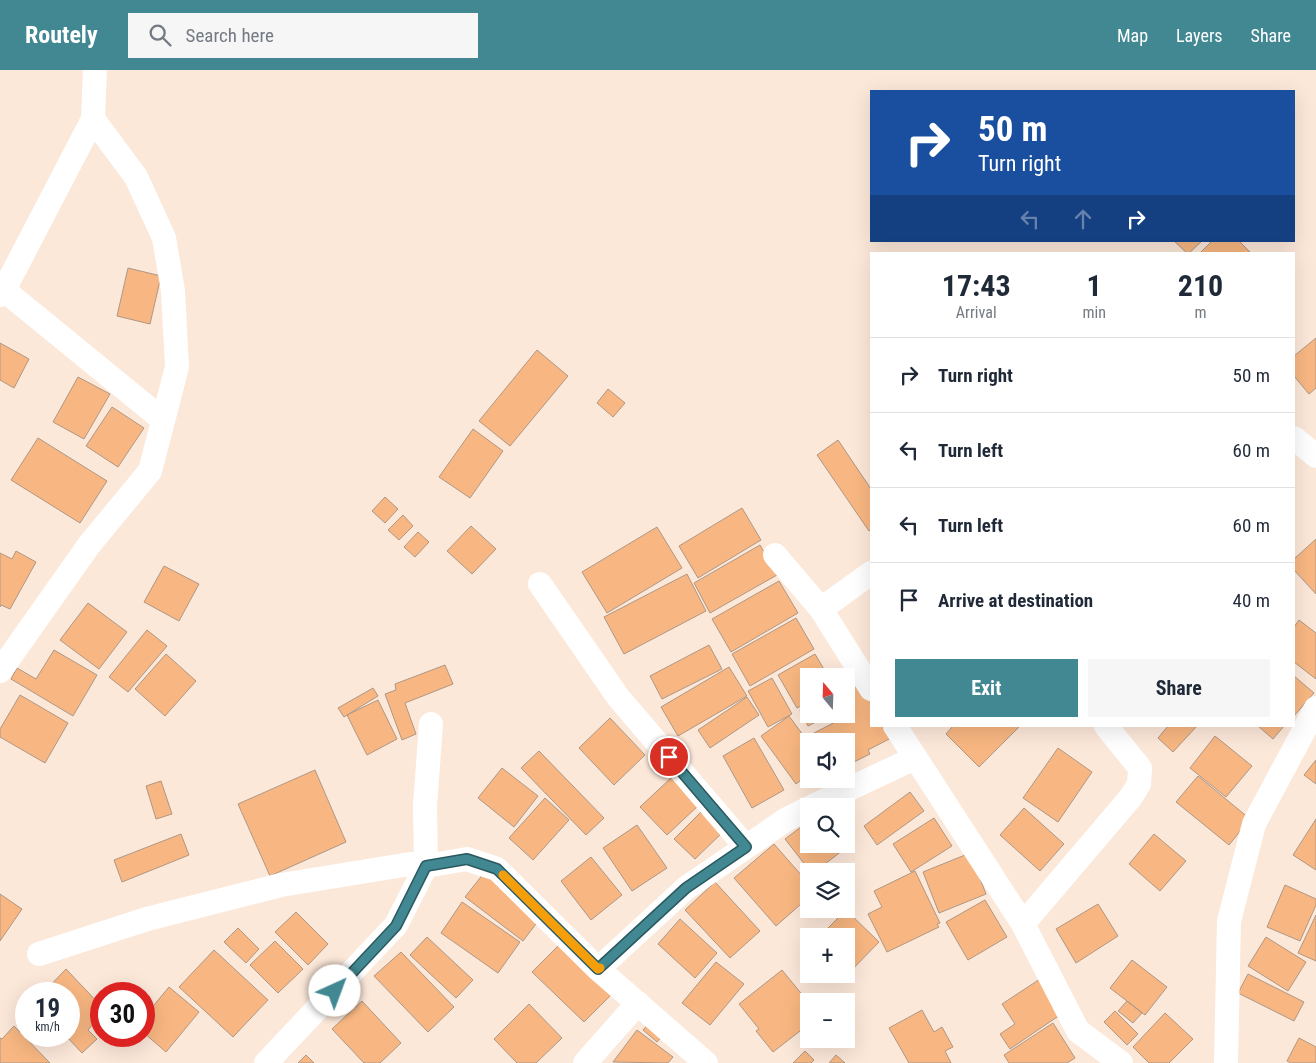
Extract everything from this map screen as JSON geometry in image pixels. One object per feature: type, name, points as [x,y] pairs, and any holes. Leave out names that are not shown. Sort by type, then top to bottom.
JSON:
[{"type":"street","points":[[95,70],[94,119],[2,292],[163,420]]},
{"type":"street","points":[[0,671],[89,545],[150,471],[176,367],[173,291],[164,238],[136,177],[94,119]]},
{"type":"street","points":[[1295,439],[1316,456]]},
{"type":"street","points":[[776,555],[820,608],[870,687]]},
{"type":"street","points":[[820,608],[870,574]]},
{"type":"street","points":[[540,584],[618,697],[746,847]]},
{"type":"street","points":[[1226,1063],[1229,921],[1254,824],[1316,708]]},
{"type":"street","points":[[266,1063],[396,926],[426,866],[425,806],[431,724]]},
{"type":"street","points":[[896,727],[1023,924],[1078,1031],[1121,1063]]},
{"type":"street","points":[[1023,924],[1131,797],[1139,784],[1140,768],[1107,727]]},
{"type":"street","points":[[830,798],[915,758]]},
{"type":"street","points":[[598,969],[686,888],[787,819],[800,812]]},
{"type":"street","points":[[39,954],[147,919],[281,885],[410,864],[426,866],[467,859],[497,869],[598,969],[706,1063]]},
{"type":"street","points":[[585,1063],[638,1003]]},
{"type":"building","points":[[1175,242],[1201,242],[1190,252],[1186,252]]},
{"type":"building","points":[[1211,242],[1240,242],[1250,252],[1201,252]]},
{"type":"building","points":[[128,268],[161,276],[150,324],[117,316]]},
{"type":"building","points":[[1316,338],[1316,388],[1309,394],[1295,377],[1295,355]]},
{"type":"building","points":[[0,343],[29,359],[14,388],[0,380]]},
{"type":"building","points":[[537,350],[568,376],[510,446],[479,421]]},
{"type":"building","points":[[78,377],[110,394],[84,439],[53,422]]},
{"type":"building","points":[[608,389],[625,403],[613,417],[597,403]]},
{"type":"building","points":[[112,407],[144,428],[118,467],[86,446]]},
{"type":"building","points":[[473,429],[503,451],[470,498],[439,477]]},
{"type":"building","points":[[38,438],[107,481],[80,523],[11,480]]},
{"type":"building","points":[[838,440],[870,488],[869,531],[817,455]]},
{"type":"building","points":[[385,497],[398,509],[385,523],[372,511]]},
{"type":"building","points":[[742,508],[761,540],[698,578],[679,546]]},
{"type":"building","points":[[403,515],[413,526],[399,540],[388,530]]},
{"type":"building","points":[[471,526],[496,549],[472,574],[447,551]]},
{"type":"building","points":[[657,527],[682,568],[607,613],[582,572]]},
{"type":"building","points":[[418,532],[429,542],[415,557],[404,547]]},
{"type":"building","points":[[1316,539],[1316,594],[1295,571],[1295,558]]},
{"type":"building","points":[[760,545],[777,575],[710,613],[694,583]]},
{"type":"building","points":[[16,551],[36,562],[10,609],[1,605],[0,607],[0,553],[12,559]]},
{"type":"building","points":[[164,566],[199,584],[179,621],[144,602]]},
{"type":"building","points":[[687,574],[706,611],[624,654],[604,617]]},
{"type":"building","points":[[779,581],[798,613],[731,652],[712,619]]},
{"type":"building","points":[[88,603],[127,632],[99,669],[60,640]]},
{"type":"building","points":[[796,618],[814,649],[750,686],[732,654]]},
{"type":"building","points":[[1299,620],[1316,633],[1316,679],[1295,663],[1295,626]]},
{"type":"building","points":[[147,630],[167,646],[128,692],[109,677]]},
{"type":"building","points":[[709,645],[722,669],[662,699],[650,676]]},
{"type":"building","points":[[54,650],[97,675],[73,716],[11,679],[17,668],[36,679]]},
{"type":"building","points":[[166,654],[196,681],[165,716],[135,689]]},
{"type":"building","points":[[815,654],[823,668],[800,668],[800,706],[797,708],[778,675]]},
{"type":"building","points":[[445,665],[453,684],[405,703],[416,734],[402,740],[385,694],[396,690],[395,684]]},
{"type":"building","points":[[729,667],[747,696],[678,736],[661,707]]},
{"type":"building","points":[[1295,677],[1314,693],[1295,715]]},
{"type":"building","points":[[772,678],[792,714],[768,727],[748,691]]},
{"type":"building","points":[[861,679],[870,698],[870,727],[886,727],[891,738],[868,750],[870,754],[855,762],[855,733],[814,733],[833,723],[855,723],[855,682]]},
{"type":"building","points":[[373,688],[378,696],[344,717],[338,708]]},
{"type":"building","points":[[20,695],[68,723],[45,763],[0,737],[0,729]]},
{"type":"building","points":[[747,697],[759,715],[710,748],[698,730]]},
{"type":"building","points":[[378,700],[397,739],[367,755],[347,715]]},
{"type":"building","points":[[789,716],[802,733],[800,733],[800,781],[796,784],[761,736]]},
{"type":"building","points":[[610,718],[645,755],[614,785],[579,748]]},
{"type":"building","points":[[952,727],[1019,727],[979,767],[946,734]]},
{"type":"building","points":[[1167,727],[1196,727],[1173,752],[1158,738]]},
{"type":"building","points":[[1259,727],[1283,727],[1273,739]]},
{"type":"building","points":[[1215,736],[1252,766],[1226,797],[1190,768]]},
{"type":"building","points":[[754,738],[784,790],[752,808],[723,756]]},
{"type":"building","points":[[1058,748],[1092,772],[1058,822],[1023,798]]},
{"type":"building","points":[[539,751],[604,818],[586,835],[521,768]]},
{"type":"building","points":[[1316,760],[1316,784],[1304,775]]},
{"type":"building","points":[[502,768],[538,796],[514,827],[478,798]]},
{"type":"building","points":[[315,770],[346,842],[270,876],[238,804]]},
{"type":"building","points":[[673,776],[700,804],[667,835],[640,807]]},
{"type":"building","points":[[1198,776],[1250,819],[1229,845],[1176,802]]},
{"type":"building","points":[[161,781],[172,814],[156,819],[146,786]]},
{"type":"building","points":[[910,792],[924,811],[877,845],[864,826]]},
{"type":"building","points":[[545,798],[569,820],[533,860],[509,838]]},
{"type":"building","points":[[1024,808],[1064,844],[1040,871],[1000,835]]},
{"type":"building","points":[[703,810],[724,831],[695,859],[674,839]]},
{"type":"building","points":[[934,818],[952,846],[911,872],[893,844]]},
{"type":"building","points":[[1316,819],[1316,870],[1293,855]]},
{"type":"building","points":[[637,825],[667,868],[632,891],[603,848]]},
{"type":"building","points":[[800,828],[800,853],[839,853],[826,863],[804,863],[785,839]]},
{"type":"building","points":[[181,834],[189,855],[122,882],[114,860]]},
{"type":"building","points":[[1154,834],[1186,861],[1160,891],[1129,864]]},
{"type":"building","points":[[774,844],[800,874],[800,905],[776,926],[734,878]]},
{"type":"building","points":[[970,853],[986,894],[939,913],[923,872]]},
{"type":"building","points":[[591,857],[622,895],[591,920],[561,881]]},
{"type":"building","points":[[915,871],[940,923],[937,924],[939,927],[887,952],[868,914],[882,907],[874,891]]},
{"type":"building","points":[[484,873],[542,916],[523,941],[465,897]]},
{"type":"building","points":[[715,882],[760,931],[730,958],[685,910]]},
{"type":"building","points":[[1285,885],[1316,899],[1316,905],[1300,941],[1267,927]]},
{"type":"building","points":[[0,894],[22,909],[0,941]]},
{"type":"building","points":[[985,900],[1007,937],[968,960],[946,922]]},
{"type":"building","points":[[462,902],[520,942],[498,973],[441,933]]},
{"type":"building","points":[[1098,904],[1118,936],[1076,963],[1056,929]]},
{"type":"building","points":[[296,912],[328,944],[308,965],[275,932]]},
{"type":"building","points":[[1316,915],[1316,961],[1298,953]]},
{"type":"building","points":[[838,918],[854,918],[879,942],[855,967],[855,928],[828,928]]},
{"type":"building","points":[[680,919],[717,953],[695,978],[658,944]]},
{"type":"building","points":[[238,928],[259,949],[246,963],[224,942]]},
{"type":"building","points":[[427,937],[473,980],[456,998],[410,955]]},
{"type":"building","points":[[1266,937],[1306,962],[1288,991],[1248,966]]},
{"type":"building","points":[[275,941],[303,969],[278,993],[250,965]]},
{"type":"building","points":[[561,943],[613,993],[584,1022],[532,972]]},
{"type":"building","points":[[214,950],[268,1000],[233,1037],[179,987]]},
{"type":"building","points":[[401,952],[454,1007],[428,1032],[374,976]]},
{"type":"building","points":[[1132,960],[1167,987],[1145,1015],[1110,988]]},
{"type":"building","points":[[716,962],[744,984],[710,1025],[682,1003]]},
{"type":"building","points":[[66,969],[78,982],[54,982]]},
{"type":"building","points":[[782,970],[801,993],[800,1031],[773,1052],[756,1031],[759,1029],[739,1004]]},
{"type":"building","points":[[1248,974],[1304,1002],[1294,1021],[1238,993]]},
{"type":"building","points":[[1040,979],[1063,1013],[1010,1049],[1000,1034],[1015,1024],[1002,1004]]},
{"type":"building","points":[[80,984],[90,994],[90,1028],[88,1030],[90,1032],[90,1046],[82,1053],[76,1047],[80,1047]]},
{"type":"building","points":[[169,987],[199,1012],[166,1052],[155,1042],[155,1004]]},
{"type":"building","points":[[362,1001],[401,1043],[380,1063],[364,1063],[332,1029]]},
{"type":"building","points":[[1127,1001],[1142,1013],[1133,1023],[1118,1011]]},
{"type":"building","points":[[529,1004],[562,1038],[536,1063],[517,1063],[494,1039]]},
{"type":"building","points":[[922,1010],[934,1032],[942,1027],[953,1047],[945,1051],[951,1063],[909,1063],[889,1028]]},
{"type":"building","points":[[1115,1011],[1138,1034],[1127,1045],[1104,1022]]},
{"type":"building","points":[[1165,1013],[1193,1039],[1169,1063],[1149,1063],[1133,1047]]},
{"type":"building","points":[[652,1020],[666,1032],[657,1042],[643,1030]]},
{"type":"building","points":[[1053,1023],[1075,1058],[1067,1063],[1009,1063],[1004,1055]]},
{"type":"building","points":[[14,1026],[15,1047],[34,1047],[50,1063],[0,1063],[0,1038],[2,1039]]},
{"type":"building","points":[[637,1030],[673,1057],[668,1063],[613,1062]]},
{"type":"building","points":[[1299,1038],[1316,1047],[1316,1063],[1291,1063],[1287,1061]]},
{"type":"building","points":[[805,1051],[814,1060],[811,1063],[793,1063]]},
{"type":"building","points":[[306,1055],[314,1063],[298,1063]]},
{"type":"building","points":[[836,1055],[845,1063],[829,1063]]},
{"type":"slow traffic","points":[[503,875],[598,969],[600,968]]},
{"type":"route","points":[[335,991],[396,926],[426,866],[467,859],[497,869],[598,969],[686,888],[746,847],[669,757]]}]
